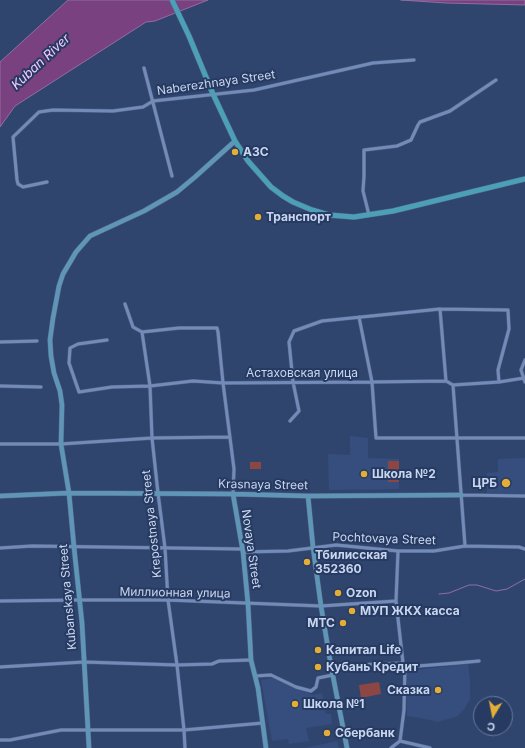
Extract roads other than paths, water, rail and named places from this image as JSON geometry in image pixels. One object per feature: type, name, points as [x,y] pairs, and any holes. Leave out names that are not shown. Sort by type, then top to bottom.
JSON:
[{"type":"main road","points":[[172,0],[235,141],[248,161],[271,186],[293,202],[329,215],[354,217],[393,211],[525,179]]},
{"type":"street","name":"Naberezhnaya Street","points":[[47,182],[23,187],[18,184],[17,180],[13,137],[39,112],[53,110],[113,111],[143,106],[153,101],[254,90],[373,63],[414,60]]},
{"type":"street","points":[[144,68],[172,176]]},
{"type":"street","points":[[369,215],[363,191],[364,150],[397,146],[412,140],[420,122],[450,111],[496,80]]},
{"type":"street","name":"Kubanskaya Street","points":[[89,748],[79,600],[69,493],[61,444],[62,405],[51,356],[50,340],[59,286],[63,274],[72,258],[90,236],[144,211],[177,192],[235,141]]},
{"type":"street","points":[[125,304],[133,327],[142,332]]},
{"type":"street","points":[[440,309],[446,380],[453,385],[524,380],[521,370],[525,360]]},
{"type":"street","points":[[290,421],[299,411],[289,342],[294,331],[322,321],[440,309],[508,310],[509,329],[498,370],[499,382]]},
{"type":"street","points":[[360,317],[372,382],[376,438],[525,438]]},
{"type":"street","name":"Novaya Street","points":[[142,332],[179,328],[216,328],[218,332],[234,469],[233,494],[243,551],[251,660],[255,676],[266,748]]},
{"type":"street","name":"Krepostnaya Street","points":[[142,332],[150,386],[152,438],[165,548],[168,600],[177,665],[185,748]]},
{"type":"street","name":"Астаховская улица","points":[[107,340],[78,344],[70,348],[69,363],[79,392],[112,387],[150,386],[193,381],[223,383],[446,380]]},
{"type":"street","points":[[0,342],[37,341]]},
{"type":"street","points":[[453,385],[465,546]]},
{"type":"street","points":[[0,386],[41,387]]},
{"type":"street","points":[[0,444],[61,444],[152,438],[230,437]]},
{"type":"street","name":"Krasnaya Street","points":[[0,496],[69,493],[158,493],[308,496],[525,496]]},
{"type":"street","points":[[308,496],[321,606],[347,748]]},
{"type":"street","name":"Pochtovaya Street","points":[[0,548],[32,546],[288,551],[336,545],[398,551],[434,551],[465,546],[519,547],[525,549]]},
{"type":"street","points":[[391,748],[400,741],[404,710],[405,667],[403,663],[396,601],[398,551]]},
{"type":"street","name":"Миллионная улица","points":[[0,601],[168,600],[321,606],[396,601]]},
{"type":"street","points":[[0,667],[84,662],[177,665],[212,664],[219,660],[251,660]]},
{"type":"street","points":[[405,667],[457,664],[479,660]]},
{"type":"street","points":[[331,666],[403,663]]},
{"type":"street","points":[[255,676],[271,675],[296,687],[311,691],[316,687],[318,678],[333,675]]},
{"type":"street","points":[[0,740],[10,740],[61,730],[184,730],[263,723]]},
{"type":"street","points":[[400,741],[430,748]]},
{"type":"water","name":"Kuban River","points":[[68,0],[208,0],[155,21],[146,22],[15,106],[0,127],[0,62]]},
{"type":"water","points":[[401,0],[525,0],[525,5],[446,3]]},
{"type":"waterway","points":[[439,594],[449,593],[469,585],[477,585],[496,591],[507,589],[525,579]]},
{"type":"place","name":"АЗС","points":[[235,152]]},
{"type":"place","name":"Транспорт","points":[[258,217]]},
{"type":"place","name":"Школа №2","points":[[364,474]]},
{"type":"place","name":"ЦРБ","points":[[506,483]]},
{"type":"place","name":"Тбилисская 352360","points":[[307,562]]},
{"type":"place","name":"Ozon","points":[[338,593]]},
{"type":"place","name":"МУП ЖКХ касса","points":[[352,611]]},
{"type":"place","name":"МТС","points":[[343,623]]},
{"type":"place","name":"Капитал Life","points":[[318,650]]},
{"type":"place","name":"Кубань Кредит","points":[[318,667]]},
{"type":"place","name":"Сказка","points":[[438,690]]},
{"type":"place","name":"Школа №1","points":[[295,704]]},
{"type":"place","name":"Сбербанк","points":[[327,733]]}]
